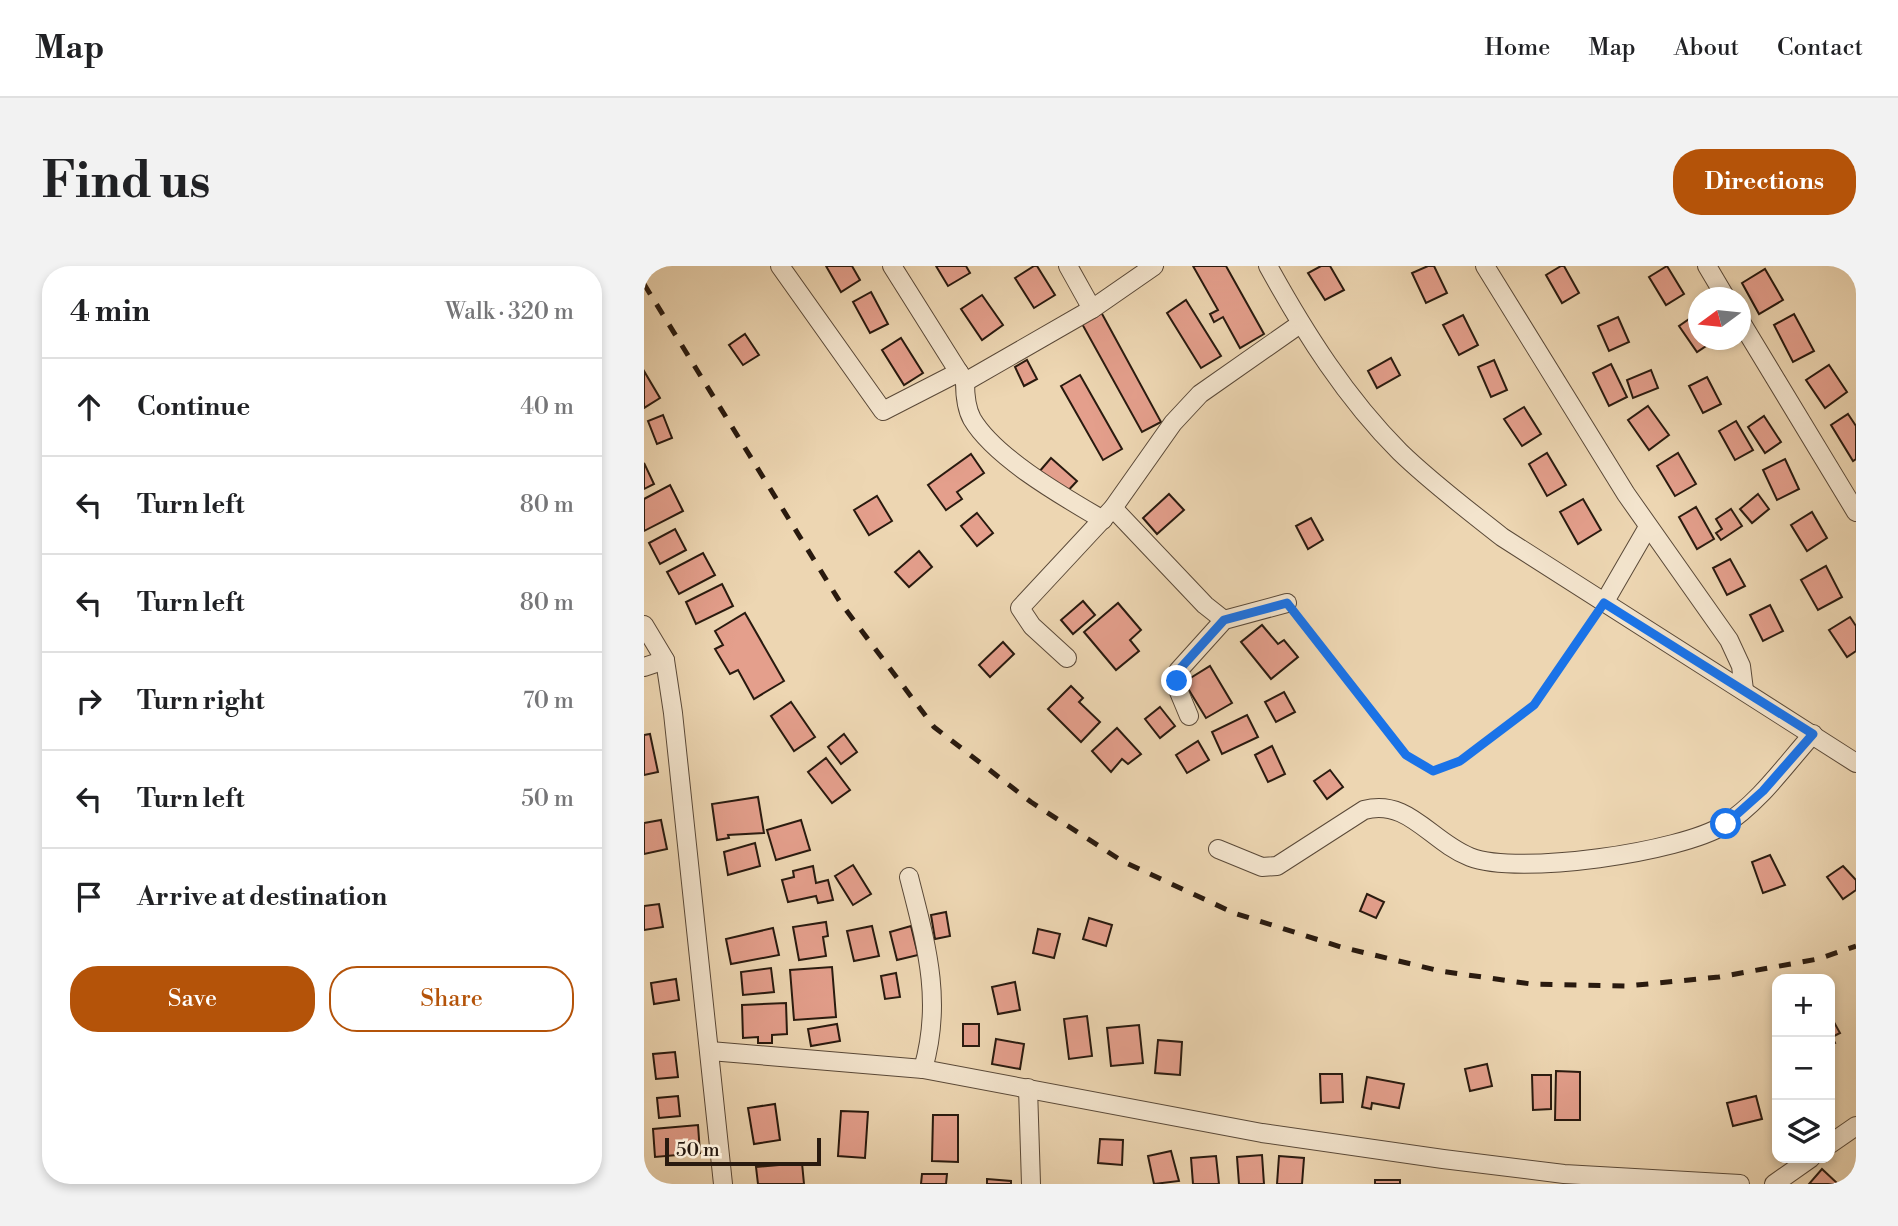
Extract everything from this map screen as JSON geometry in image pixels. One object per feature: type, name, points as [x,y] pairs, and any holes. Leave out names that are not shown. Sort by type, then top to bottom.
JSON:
[{"type":"street","points":[[780,266],[883,411],[962,377],[1092,309],[1154,266]]},
{"type":"street","points":[[892,266],[962,377],[972,419],[988,438],[1040,481],[1108,514],[1224,620]]},
{"type":"street","points":[[1068,266],[1092,309]]},
{"type":"street","points":[[1268,266],[1300,324],[1358,406],[1401,453],[1502,537],[1856,763]]},
{"type":"street","points":[[1485,266],[1648,527],[1728,640],[1741,666],[1744,690]]},
{"type":"street","points":[[1707,266],[1719,287]]},
{"type":"street","points":[[1067,658],[1032,626],[1020,608],[1108,514],[1173,423],[1199,394],[1300,324]]},
{"type":"street","points":[[1751,339],[1856,512]]},
{"type":"street","points":[[1604,603],[1648,527]]},
{"type":"street","points":[[1189,716],[1177,681],[1178,671],[1224,620],[1287,603]]},
{"type":"street","points":[[644,625],[665,660],[723,1184]]},
{"type":"street","points":[[644,667],[665,660]]},
{"type":"street","points":[[1218,849],[1262,867],[1277,866],[1364,810],[1378,806],[1392,806],[1443,844],[1473,858],[1534,865],[1664,847],[1699,838],[1726,824],[1763,791],[1813,734]]},
{"type":"street","points":[[909,877],[932,967],[931,1041],[923,1069]]},
{"type":"street","points":[[710,1051],[923,1069],[1262,1133],[1443,1159],[1564,1174],[1740,1184]]},
{"type":"street","points":[[1028,1088],[1031,1184]]},
{"type":"street","points":[[1835,1141],[1856,1126]]},
{"type":"street","points":[[1774,1184],[1804,1163]]},
{"type":"path","points":[[1287,603],[1406,755],[1433,771],[1460,761],[1534,705],[1604,603]]},
{"type":"building","points":[[826,266],[852,266],[860,280],[841,292]]},
{"type":"building","points":[[936,266],[966,266],[970,273],[948,286]]},
{"type":"building","points":[[1037,266],[1055,295],[1034,308],[1015,278]]},
{"type":"building","points":[[1193,266],[1226,266],[1264,334],[1240,348],[1223,317],[1214,322],[1210,314],[1218,310]]},
{"type":"building","points":[[1321,266],[1330,266],[1344,290],[1325,300],[1308,273]]},
{"type":"building","points":[[1434,266],[1447,293],[1426,303],[1412,273]]},
{"type":"building","points":[[1564,266],[1579,293],[1562,303],[1546,275]]},
{"type":"building","points":[[1667,266],[1684,294],[1666,305],[1649,277]]},
{"type":"building","points":[[1765,269],[1783,300],[1759,314],[1751,299],[1751,287],[1744,287],[1742,283]]},
{"type":"building","points":[[871,292],[888,324],[870,333],[853,302]]},
{"type":"building","points":[[982,295],[1003,325],[982,340],[961,309]]},
{"type":"building","points":[[1186,300],[1221,356],[1201,368],[1167,313]]},
{"type":"building","points":[[1101,312],[1161,422],[1142,432],[1081,322]]},
{"type":"building","points":[[1794,314],[1814,351],[1793,362],[1774,325]]},
{"type":"building","points":[[1463,315],[1478,345],[1459,355],[1443,325]]},
{"type":"building","points":[[1618,317],[1629,342],[1609,351],[1598,326]]},
{"type":"building","points":[[1688,320],[1688,339],[1679,326]]},
{"type":"building","points":[[745,334],[759,355],[743,365],[729,345]]},
{"type":"building","points":[[901,338],[923,373],[904,385],[882,350]]},
{"type":"building","points":[[1391,358],[1400,375],[1377,388],[1368,371]]},
{"type":"building","points":[[1027,360],[1037,379],[1024,386],[1015,367]]},
{"type":"building","points":[[1494,360],[1507,390],[1491,397],[1478,367]]},
{"type":"building","points":[[1611,364],[1627,397],[1609,406],[1593,373]]},
{"type":"building","points":[[1829,365],[1847,392],[1825,408],[1806,380]]},
{"type":"building","points":[[1651,370],[1658,388],[1633,398],[1627,380]]},
{"type":"building","points":[[644,371],[660,398],[644,408]]},
{"type":"building","points":[[1080,375],[1122,449],[1103,460],[1061,386]]},
{"type":"building","points":[[1707,377],[1721,404],[1703,413],[1689,386]]},
{"type":"building","points":[[1648,406],[1669,435],[1649,450],[1628,420]]},
{"type":"building","points":[[1524,407],[1541,434],[1522,446],[1504,419]]},
{"type":"building","points":[[1848,414],[1856,426],[1856,459],[1853,461],[1831,425]]},
{"type":"building","points":[[663,415],[672,438],[657,444],[648,421]]},
{"type":"building","points":[[1764,416],[1781,442],[1765,453],[1748,427]]},
{"type":"building","points":[[1736,421],[1753,450],[1735,460],[1719,431]]},
{"type":"building","points":[[1547,453],[1566,485],[1547,496],[1529,464]]},
{"type":"building","points":[[1678,453],[1696,484],[1675,496],[1657,466]]},
{"type":"building","points":[[971,454],[984,473],[957,492],[962,499],[946,510],[928,485]]},
{"type":"building","points":[[1051,458],[1077,481],[1064,495],[1039,472]]},
{"type":"building","points":[[1785,459],[1799,489],[1777,500],[1763,470]]},
{"type":"building","points":[[644,463],[654,484],[644,489]]},
{"type":"building","points":[[670,485],[683,511],[644,531],[644,499]]},
{"type":"building","points":[[1169,494],[1184,510],[1157,534],[1143,518]]},
{"type":"building","points":[[1758,494],[1769,509],[1752,523],[1740,509]]},
{"type":"building","points":[[877,496],[892,521],[869,535],[854,510]]},
{"type":"building","points":[[1583,499],[1601,530],[1578,544],[1560,512]]},
{"type":"building","points":[[1696,507],[1714,539],[1697,549],[1679,517]]},
{"type":"building","points":[[1731,509],[1742,526],[1721,540],[1716,533],[1722,529],[1716,519]]},
{"type":"building","points":[[1812,512],[1827,538],[1807,551],[1791,525]]},
{"type":"building","points":[[977,513],[993,533],[977,546],[961,526]]},
{"type":"building","points":[[1311,518],[1323,540],[1308,549],[1296,526]]},
{"type":"building","points":[[675,529],[686,550],[660,564],[649,543]]},
{"type":"building","points":[[919,551],[932,567],[909,587],[895,572]]},
{"type":"building","points":[[703,553],[715,575],[679,594],[667,572]]},
{"type":"building","points":[[1730,559],[1745,586],[1727,595],[1713,568]]},
{"type":"building","points":[[1826,566],[1842,597],[1818,610],[1801,580]]},
{"type":"building","points":[[722,584],[733,606],[696,624],[686,602]]},
{"type":"building","points":[[1083,601],[1095,615],[1073,634],[1061,620]]},
{"type":"building","points":[[1118,603],[1141,630],[1130,640],[1139,651],[1116,670],[1084,632]]},
{"type":"building","points":[[1770,605],[1783,631],[1763,641],[1750,615]]},
{"type":"building","points":[[745,613],[784,681],[754,699],[738,670],[730,674],[715,649],[723,645],[715,631]]},
{"type":"building","points":[[1850,617],[1856,626],[1856,651],[1847,657],[1829,630]]},
{"type":"building","points":[[1262,625],[1278,644],[1284,640],[1298,657],[1271,679],[1241,642]]},
{"type":"building","points":[[1003,642],[1014,654],[990,677],[979,665]]},
{"type":"building","points":[[1210,666],[1232,703],[1206,718],[1184,682]]},
{"type":"building","points":[[1071,686],[1083,698],[1079,702],[1100,722],[1081,742],[1048,709]]},
{"type":"building","points":[[1284,692],[1295,712],[1276,722],[1265,702]]},
{"type":"building","points":[[791,702],[815,737],[794,751],[771,716]]},
{"type":"building","points":[[1160,707],[1175,726],[1160,738],[1145,719]]},
{"type":"building","points":[[1247,715],[1258,737],[1222,754],[1212,732]]},
{"type":"building","points":[[1117,728],[1141,754],[1128,764],[1122,759],[1111,772],[1092,751]]},
{"type":"building","points":[[650,734],[658,772],[644,775],[644,735]]},
{"type":"building","points":[[844,734],[857,752],[841,764],[828,747]]},
{"type":"building","points":[[1198,741],[1209,760],[1187,773],[1176,755]]},
{"type":"building","points":[[1272,746],[1285,774],[1268,782],[1255,755]]},
{"type":"building","points":[[826,758],[850,790],[832,803],[808,772]]},
{"type":"building","points":[[1330,770],[1343,787],[1327,799],[1314,781]]},
{"type":"building","points":[[758,797],[764,833],[728,835],[729,838],[717,840],[712,804]]},
{"type":"building","points":[[661,820],[667,849],[644,854],[644,823]]},
{"type":"building","points":[[801,820],[810,850],[776,860],[767,830]]},
{"type":"building","points":[[755,843],[760,866],[728,875],[724,852]]},
{"type":"building","points":[[1770,855],[1785,885],[1763,893],[1752,862]]},
{"type":"building","points":[[853,865],[871,894],[853,905],[835,876]]},
{"type":"building","points":[[813,866],[816,883],[828,880],[833,900],[818,903],[816,896],[788,902],[782,880],[794,877],[793,871]]},
{"type":"building","points":[[1843,866],[1856,880],[1856,890],[1843,899],[1827,877]]},
{"type":"building","points":[[1367,894],[1384,902],[1376,918],[1360,911]]},
{"type":"building","points":[[659,904],[663,927],[644,930],[644,906]]},
{"type":"building","points":[[946,912],[950,936],[935,939],[931,915]]},
{"type":"building","points":[[1089,918],[1112,925],[1106,946],[1083,939]]},
{"type":"building","points":[[826,922],[828,936],[823,937],[826,956],[799,960],[793,927]]},
{"type":"building","points":[[872,926],[879,956],[854,961],[847,931]]},
{"type":"building","points":[[911,926],[918,955],[897,960],[890,932]]},
{"type":"building","points":[[773,928],[779,955],[731,964],[726,939]]},
{"type":"building","points":[[1038,929],[1060,934],[1054,958],[1033,953]]},
{"type":"building","points":[[832,967],[836,1017],[794,1020],[790,970]]},
{"type":"building","points":[[771,968],[774,992],[743,995],[741,972]]},
{"type":"building","points":[[896,973],[900,997],[885,999],[881,976]]},
{"type":"building","points":[[676,979],[679,1000],[654,1004],[651,983]]},
{"type":"building","points":[[1015,982],[1020,1010],[998,1014],[992,987]]},
{"type":"building","points":[[786,1003],[787,1034],[772,1035],[772,1043],[758,1043],[758,1037],[743,1038],[742,1005]]},
{"type":"building","points":[[1087,1016],[1092,1056],[1069,1059],[1064,1019]]},
{"type":"building","points":[[837,1024],[840,1041],[811,1046],[808,1029]]},
{"type":"building","points":[[963,1024],[979,1024],[979,1046],[963,1046]]},
{"type":"building","points":[[1139,1025],[1143,1063],[1111,1066],[1107,1028]]},
{"type":"building","points":[[996,1039],[1024,1044],[1020,1069],[992,1064]]},
{"type":"building","points":[[1158,1040],[1182,1042],[1180,1075],[1155,1073]]},
{"type":"building","points":[[675,1052],[678,1077],[656,1079],[653,1054]]},
{"type":"building","points":[[1487,1064],[1492,1086],[1470,1091],[1465,1069]]},
{"type":"building","points":[[1556,1071],[1580,1072],[1580,1120],[1555,1120]]},
{"type":"building","points":[[1320,1074],[1342,1074],[1343,1102],[1321,1103]]},
{"type":"building","points":[[1532,1075],[1551,1075],[1551,1109],[1533,1110]]},
{"type":"building","points":[[1367,1077],[1404,1084],[1399,1108],[1372,1103],[1371,1109],[1362,1107]]},
{"type":"building","points":[[678,1096],[680,1116],[659,1118],[657,1098]]},
{"type":"building","points":[[1756,1096],[1762,1119],[1733,1126],[1727,1103]]},
{"type":"building","points":[[775,1104],[780,1140],[754,1144],[748,1108]]},
{"type":"building","points":[[841,1111],[868,1112],[865,1158],[838,1156]]},
{"type":"building","points":[[933,1115],[958,1115],[958,1162],[932,1161]]},
{"type":"building","points":[[698,1125],[700,1153],[655,1157],[653,1129]]},
{"type":"building","points":[[1100,1139],[1123,1140],[1122,1165],[1098,1163]]},
{"type":"building","points":[[1171,1151],[1179,1181],[1154,1184],[1148,1156]]},
{"type":"building","points":[[1262,1155],[1264,1184],[1239,1184],[1237,1157]]},
{"type":"building","points":[[1216,1156],[1219,1184],[1193,1184],[1191,1158]]},
{"type":"building","points":[[1279,1156],[1304,1158],[1302,1184],[1277,1184]]},
{"type":"building","points":[[802,1163],[804,1184],[758,1184],[756,1167]]},
{"type":"building","points":[[1822,1169],[1838,1184],[1809,1184]]},
{"type":"building","points":[[922,1174],[947,1174],[946,1184],[921,1184]]},
{"type":"building","points":[[987,1179],[1011,1181],[1011,1184],[987,1184]]},
{"type":"building","points":[[1375,1180],[1400,1180],[1400,1184],[1375,1184]]},
{"type":"railway","points":[[644,284],[840,602],[934,727],[1031,802],[1122,861],[1234,913],[1341,947],[1440,971],[1531,984],[1627,986],[1719,977],[1818,959],[1856,946]]},
{"type":"route","points":[[1177,681],[1178,671],[1224,620],[1287,603],[1406,755],[1433,771],[1460,761],[1534,705],[1604,603],[1813,734],[1763,791],[1726,824]]}]
